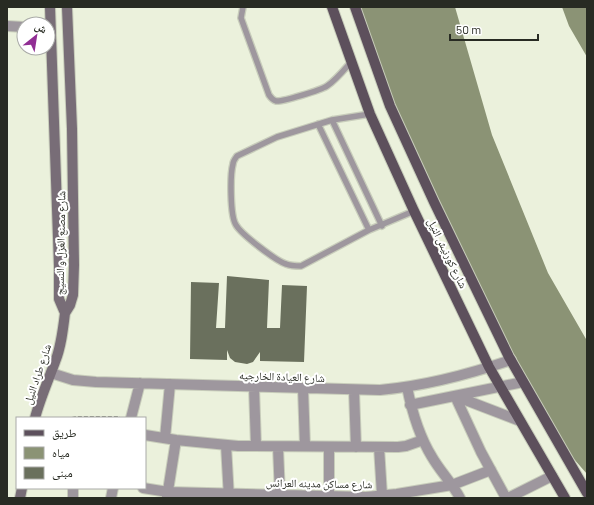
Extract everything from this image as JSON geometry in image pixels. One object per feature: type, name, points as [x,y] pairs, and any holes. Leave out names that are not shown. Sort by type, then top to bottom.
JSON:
[{"type":"main road","name":"شارع مصنع الغزل و النسيج","points":[[65,313],[70,305],[73,295],[72,129],[67,7]]},
{"type":"main road","name":"شارع كورنيش النيل","points":[[332,7],[370,114],[414,211],[489,367],[565,498]]},
{"type":"main road","name":"شارع كورنيش النيل","points":[[355,7],[390,106],[434,202],[511,360],[587,493]]},
{"type":"main road","name":"شارع مصنع الغزل و النسيج","points":[[51,56],[55,130],[59,299],[65,313]]},
{"type":"main road","points":[[55,130],[72,129]]},
{"type":"main road","name":"شارع طراد النيل","points":[[35,417],[42,393],[51,373],[60,346],[65,313]]},
{"type":"street","name":"شارع العيادة الخارجيه","points":[[51,373],[58,376],[84,381],[140,384],[380,390],[443,381],[511,360]]},
{"type":"street","points":[[410,405],[523,382]]},
{"type":"street","points":[[131,417],[140,384]]},
{"type":"street","points":[[165,438],[170,384]]},
{"type":"street","points":[[254,387],[256,446]]},
{"type":"street","points":[[407,387],[410,405],[423,440],[431,456],[460,498]]},
{"type":"street","points":[[303,388],[306,446]]},
{"type":"street","points":[[354,390],[356,447]]},
{"type":"street","points":[[455,396],[520,421]]},
{"type":"street","points":[[455,396],[491,470],[507,498],[552,476]]},
{"type":"street","points":[[146,435],[226,445],[256,446],[379,447],[406,446],[423,440]]},
{"type":"street","points":[[168,495],[176,440]]},
{"type":"street","points":[[226,445],[229,496]]},
{"type":"street","points":[[278,446],[280,495]]},
{"type":"street","points":[[326,497],[329,447]]},
{"type":"street","points":[[377,497],[379,447]]},
{"type":"street","name":"شارع مساكن مدينه العرائس","points":[[146,489],[168,495],[377,497],[452,485],[491,470]]},
{"type":"lane","points":[[242,7],[241,18],[269,95],[273,100],[277,101],[290,99],[324,89],[351,62]]},
{"type":"lane","points":[[370,114],[332,120],[318,124],[277,137],[237,156],[233,162],[232,169],[232,205],[236,225],[240,231],[276,259],[285,264],[301,266],[369,230],[382,226],[414,211]]},
{"type":"lane","points":[[332,120],[382,226]]},
{"type":"lane","points":[[318,124],[369,230]]},
{"type":"water","points":[[359,7],[455,7],[492,135],[548,273],[586,339],[587,474],[560,443],[479,291],[395,108]]},
{"type":"water","points":[[562,7],[587,7],[587,57],[569,26]]},
{"type":"building","points":[[227,276],[269,280],[267,328],[280,328],[282,285],[307,286],[304,362],[260,361],[260,352],[253,362],[247,364],[235,362],[230,358],[227,350],[227,360],[190,359],[191,282],[219,283],[216,328],[225,328]]}]
